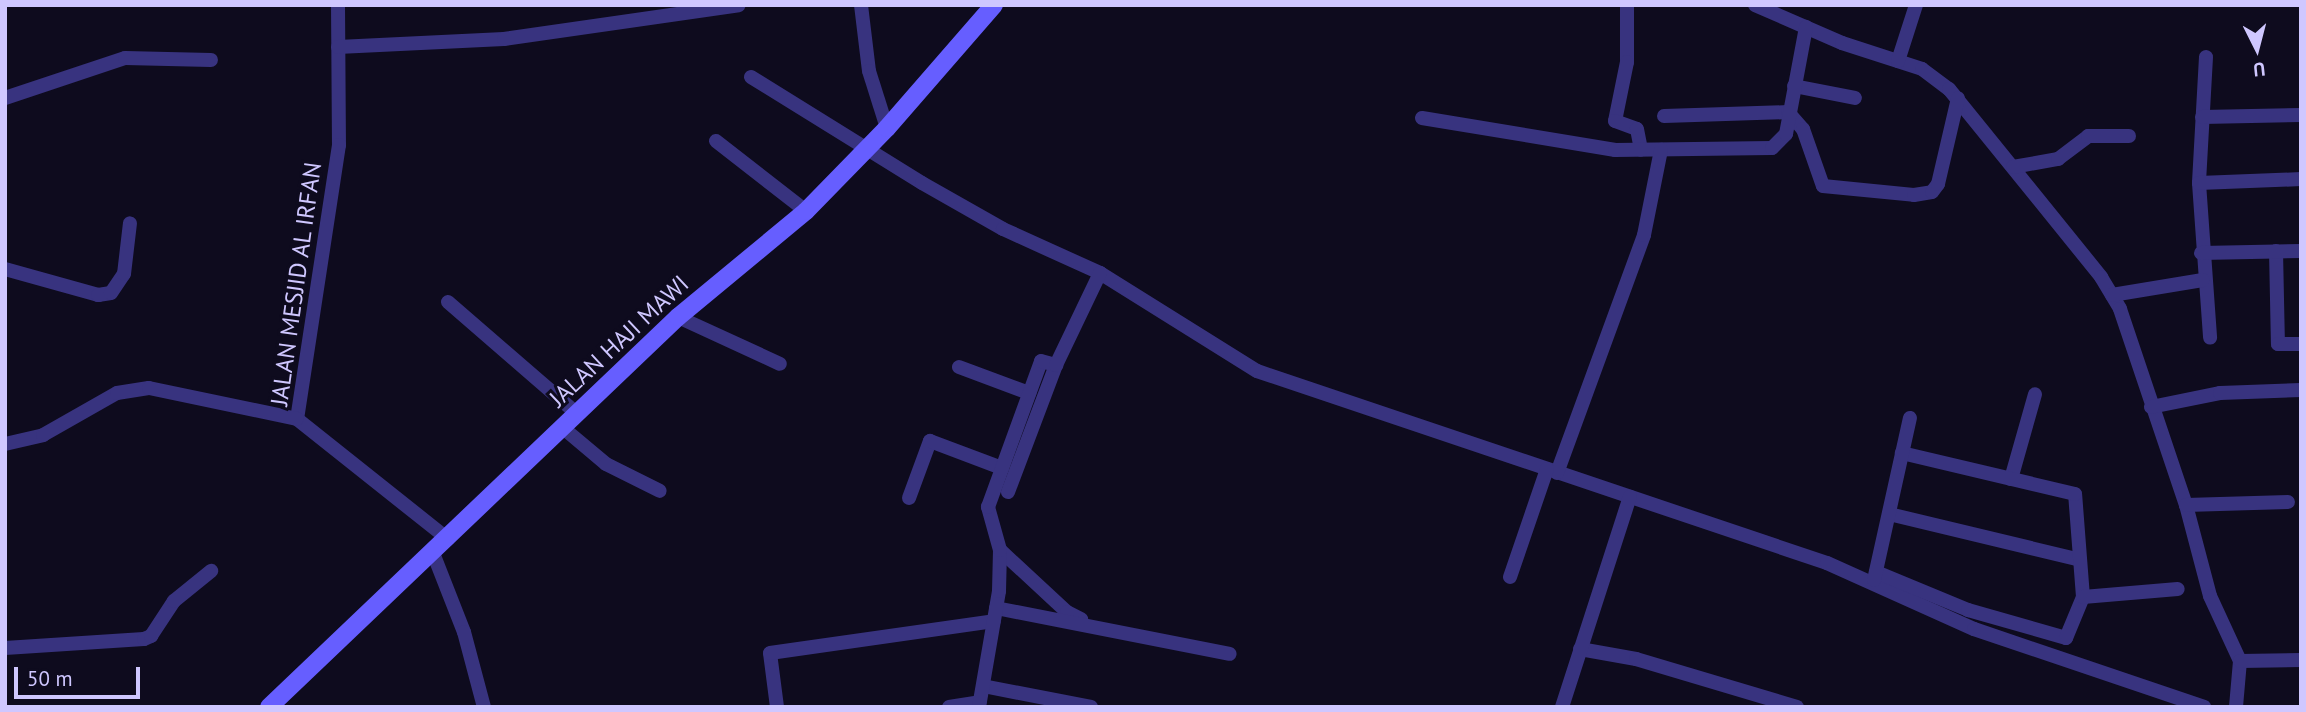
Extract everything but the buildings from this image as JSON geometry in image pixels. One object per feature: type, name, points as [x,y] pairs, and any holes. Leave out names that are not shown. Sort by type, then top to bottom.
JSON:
[{"type":"street","name":"JALAN MESJID AL IRFAN","points":[[338,5],[339,145],[298,419],[448,539]]},
{"type":"street","points":[[338,47],[504,39],[739,5]]},
{"type":"street","points":[[861,5],[866,58],[887,128]]},
{"type":"street","name":"JALAN HAJI MAWI","points":[[269,707],[678,317],[806,211],[887,128],[994,5]]},
{"type":"street","points":[[1627,5],[1627,62],[1615,121],[1637,129],[1641,150]]},
{"type":"street","points":[[1898,61],[1916,5]]},
{"type":"street","points":[[1760,6],[1806,27],[1922,69],[1958,98],[2112,295],[2186,505],[2210,596],[2240,661],[2236,707]]},
{"type":"street","points":[[1422,118],[1582,147],[1641,150],[1772,148],[1786,134],[1806,27]]},
{"type":"street","points":[[2206,57],[2199,183],[2201,253],[2210,338]]},
{"type":"street","points":[[5,98],[125,58],[211,60]]},
{"type":"street","points":[[751,77],[1003,229],[1100,273],[1257,371],[1968,610],[2066,638],[2083,597],[2075,494],[1902,453]]},
{"type":"street","points":[[1794,86],[1855,98]]},
{"type":"street","points":[[1664,116],[1788,112],[1804,129],[1823,186],[1914,195],[1931,192],[1938,184],[1958,98]]},
{"type":"street","points":[[2202,117],[2301,115]]},
{"type":"street","points":[[2013,167],[2058,159],[2088,136],[2129,136]]},
{"type":"street","points":[[716,141],[806,211]]},
{"type":"street","points":[[1510,577],[1644,235],[1661,150]]},
{"type":"street","points":[[2199,183],[2301,179]]},
{"type":"street","points":[[5,269],[98,295],[111,293],[124,274],[130,223]]},
{"type":"street","points":[[2276,251],[2278,344],[2301,344]]},
{"type":"street","points":[[2201,253],[2301,251]]},
{"type":"street","points":[[1008,492],[1056,365],[1100,273]]},
{"type":"street","points":[[2112,295],[2203,280]]},
{"type":"street","points":[[448,302],[576,412]]},
{"type":"street","points":[[678,317],[780,364]]},
{"type":"street","points":[[949,707],[979,704],[995,614],[1000,550],[988,507],[1041,361],[1056,365]]},
{"type":"street","points":[[959,367],[1029,393]]},
{"type":"street","points":[[5,444],[44,435],[117,393],[149,388],[298,419]]},
{"type":"street","points":[[2151,407],[2220,393],[2301,390]]},
{"type":"street","points":[[2011,479],[2035,394]]},
{"type":"street","points":[[1874,578],[1910,418]]},
{"type":"street","points":[[562,427],[606,464],[660,491]]},
{"type":"street","points":[[909,498],[930,441],[1002,468]]},
{"type":"street","points":[[1562,707],[1630,497]]},
{"type":"street","points":[[2186,505],[2288,502]]},
{"type":"street","points":[[1889,514],[2080,560]]},
{"type":"street","points":[[1000,550],[1066,612],[1105,629]]},
{"type":"street","points":[[433,553],[464,632],[484,707]]},
{"type":"street","points":[[5,648],[144,639],[173,601],[211,570]]},
{"type":"street","points":[[1874,578],[1974,629],[2179,703],[2204,707]]},
{"type":"street","points":[[2083,597],[2178,589]]},
{"type":"street","points":[[777,707],[770,653],[995,614],[1105,629],[1230,654]]},
{"type":"street","points":[[1580,649],[1636,659],[1797,707]]},
{"type":"street","points":[[2240,661],[2301,660]]},
{"type":"street","points":[[983,686],[1091,707]]}]
